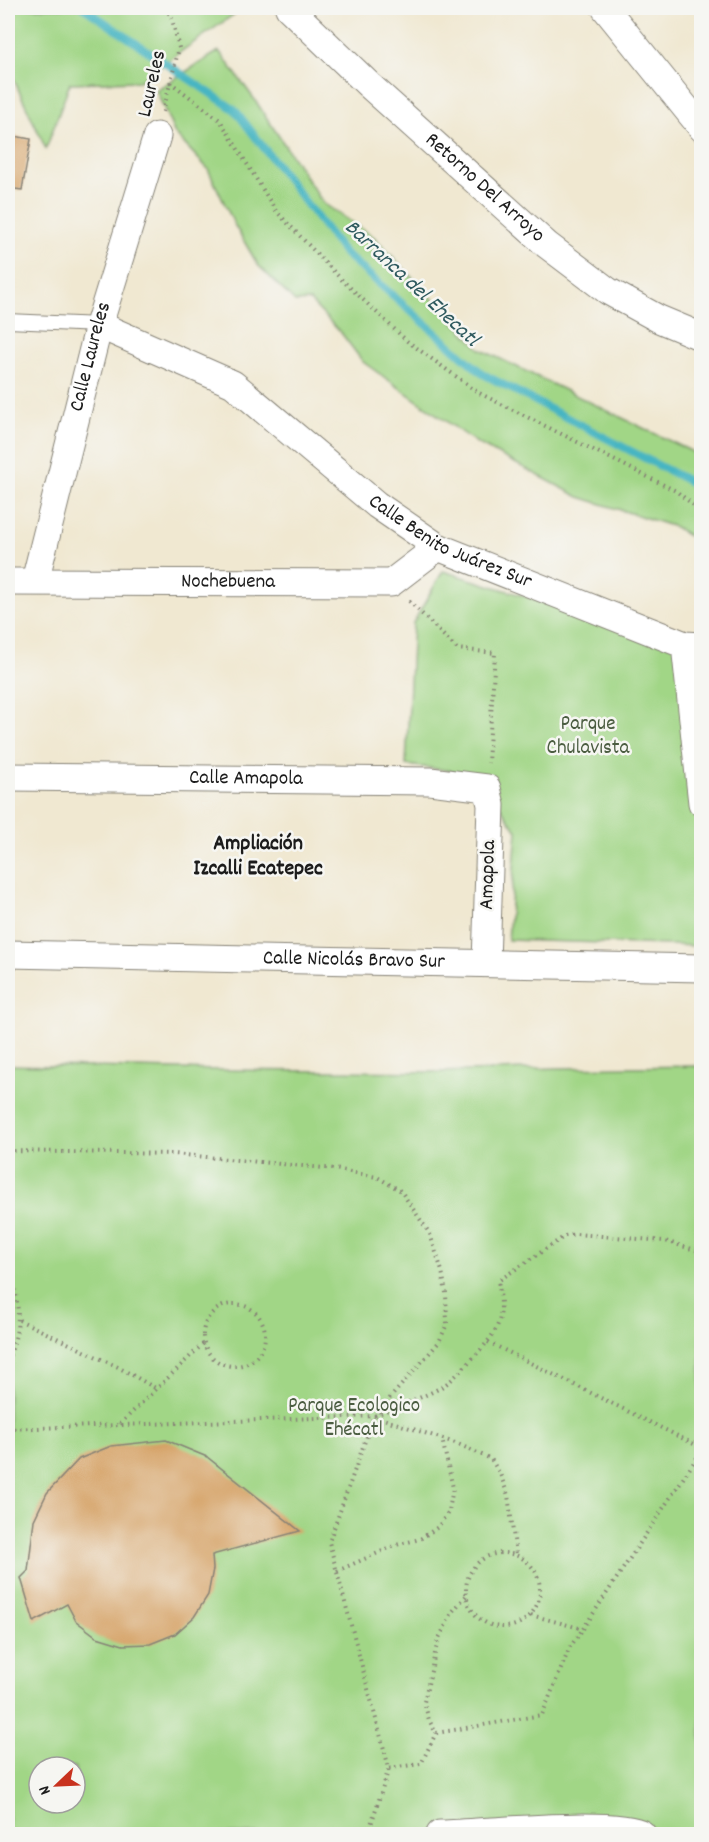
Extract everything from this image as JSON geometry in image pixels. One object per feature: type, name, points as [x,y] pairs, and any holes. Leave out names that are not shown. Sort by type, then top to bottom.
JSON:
[{"type":"street","name":"Retorno Del Arroyo","points":[[289,8],[369,85],[547,245],[608,291],[659,319],[702,337]]},
{"type":"street","points":[[605,8],[702,128]]},
{"type":"street","name":"Calle Laureles","points":[[35,581],[99,325],[157,136]]},
{"type":"street","name":"Calle Benito Juárez Sur","points":[[99,325],[233,384],[377,505],[438,548],[693,645],[702,802]]},
{"type":"street","points":[[391,583],[438,548]]},
{"type":"street","name":"Nochebuena","points":[[8,582],[391,583]]},
{"type":"street","name":"Calle Amapola","points":[[8,777],[430,781],[487,788]]},
{"type":"street","name":"Amapola","points":[[486,963],[491,806],[487,788]]},
{"type":"street","name":"Calle Nicolás Bravo Sur","points":[[8,954],[702,968]]},
{"type":"street","points":[[440,1834],[594,1827],[636,1830],[642,1834]]},
{"type":"lane","points":[[8,321],[99,325]]},
{"type":"path","name":"Laureles","points":[[157,136],[179,48],[171,15],[163,8]]},
{"type":"path","points":[[170,82],[220,120],[276,211],[341,279],[407,341],[479,393],[676,491],[702,512]]},
{"type":"path","points":[[391,583],[457,649],[495,653],[487,788]]},
{"type":"path","points":[[8,1151],[174,1154],[335,1169],[377,1178],[401,1191],[430,1234],[442,1271],[446,1293],[447,1324],[439,1342],[374,1416],[329,1542],[389,1767],[368,1834]]},
{"type":"path","points":[[374,1416],[443,1386],[488,1342],[498,1328],[501,1316],[498,1281],[565,1236],[576,1234],[664,1241],[702,1252]]},
{"type":"path","points":[[8,1260],[20,1310],[18,1330],[8,1359]]},
{"type":"path","points":[[226,1305],[247,1308],[256,1314],[265,1333],[259,1354],[242,1365],[223,1364],[214,1360],[204,1344],[202,1334],[204,1324],[209,1316],[226,1305]]},
{"type":"path","points":[[19,1320],[118,1367],[157,1389]]},
{"type":"path","points":[[436,1733],[543,1715],[570,1647],[702,1449],[488,1342]]},
{"type":"path","points":[[120,1425],[204,1344]]},
{"type":"path","points":[[8,1429],[374,1416],[442,1438],[491,1459],[508,1495],[516,1554]]},
{"type":"path","points":[[337,1571],[396,1545],[420,1539],[438,1527],[449,1511],[453,1488],[442,1438]]},
{"type":"path","points":[[516,1554],[531,1566],[539,1582],[540,1594],[537,1605],[531,1615],[522,1622],[499,1627],[488,1624],[471,1608],[466,1596],[466,1583],[471,1571],[479,1561],[490,1555],[516,1554]]},
{"type":"path","points":[[436,1733],[429,1720],[424,1701],[438,1640],[453,1611],[466,1596]]},
{"type":"path","points":[[531,1615],[583,1629]]},
{"type":"path","points":[[389,1767],[421,1764],[436,1733]]},
{"type":"green space","points":[[8,8],[243,8],[139,81],[70,83],[46,149],[8,67]]},
{"type":"green space","points":[[219,51],[255,100],[323,203],[374,237],[480,349],[701,456],[701,544],[675,527],[579,497],[477,443],[363,362],[342,334],[310,301],[295,302],[258,265],[235,226],[208,169],[175,134],[156,90]]},
{"type":"green space","name":"Parque Chulavista","points":[[443,571],[573,611],[701,642],[701,946],[508,940],[517,831],[477,774],[406,765],[413,623]]},
{"type":"green space","name":"Parque Ecologico Ehécatl","points":[[8,1065],[441,1072],[701,1066],[701,1834],[8,1834]]},
{"type":"building","points":[[8,135],[31,139],[22,190],[8,188]]},
{"type":"building","points":[[166,1440],[207,1457],[300,1531],[212,1555],[213,1569],[208,1595],[194,1617],[175,1634],[150,1644],[123,1645],[97,1637],[76,1621],[67,1604],[34,1622],[21,1578],[28,1571],[34,1520],[47,1493],[79,1459],[111,1446]]},
{"type":"waterway","name":"Barranca del Ehecatl","points":[[84,8],[235,110],[344,253],[483,374],[702,488]]},
{"type":"district","name":"Ampliación Izcalli Ecatepec","points":[[258,856]]}]
